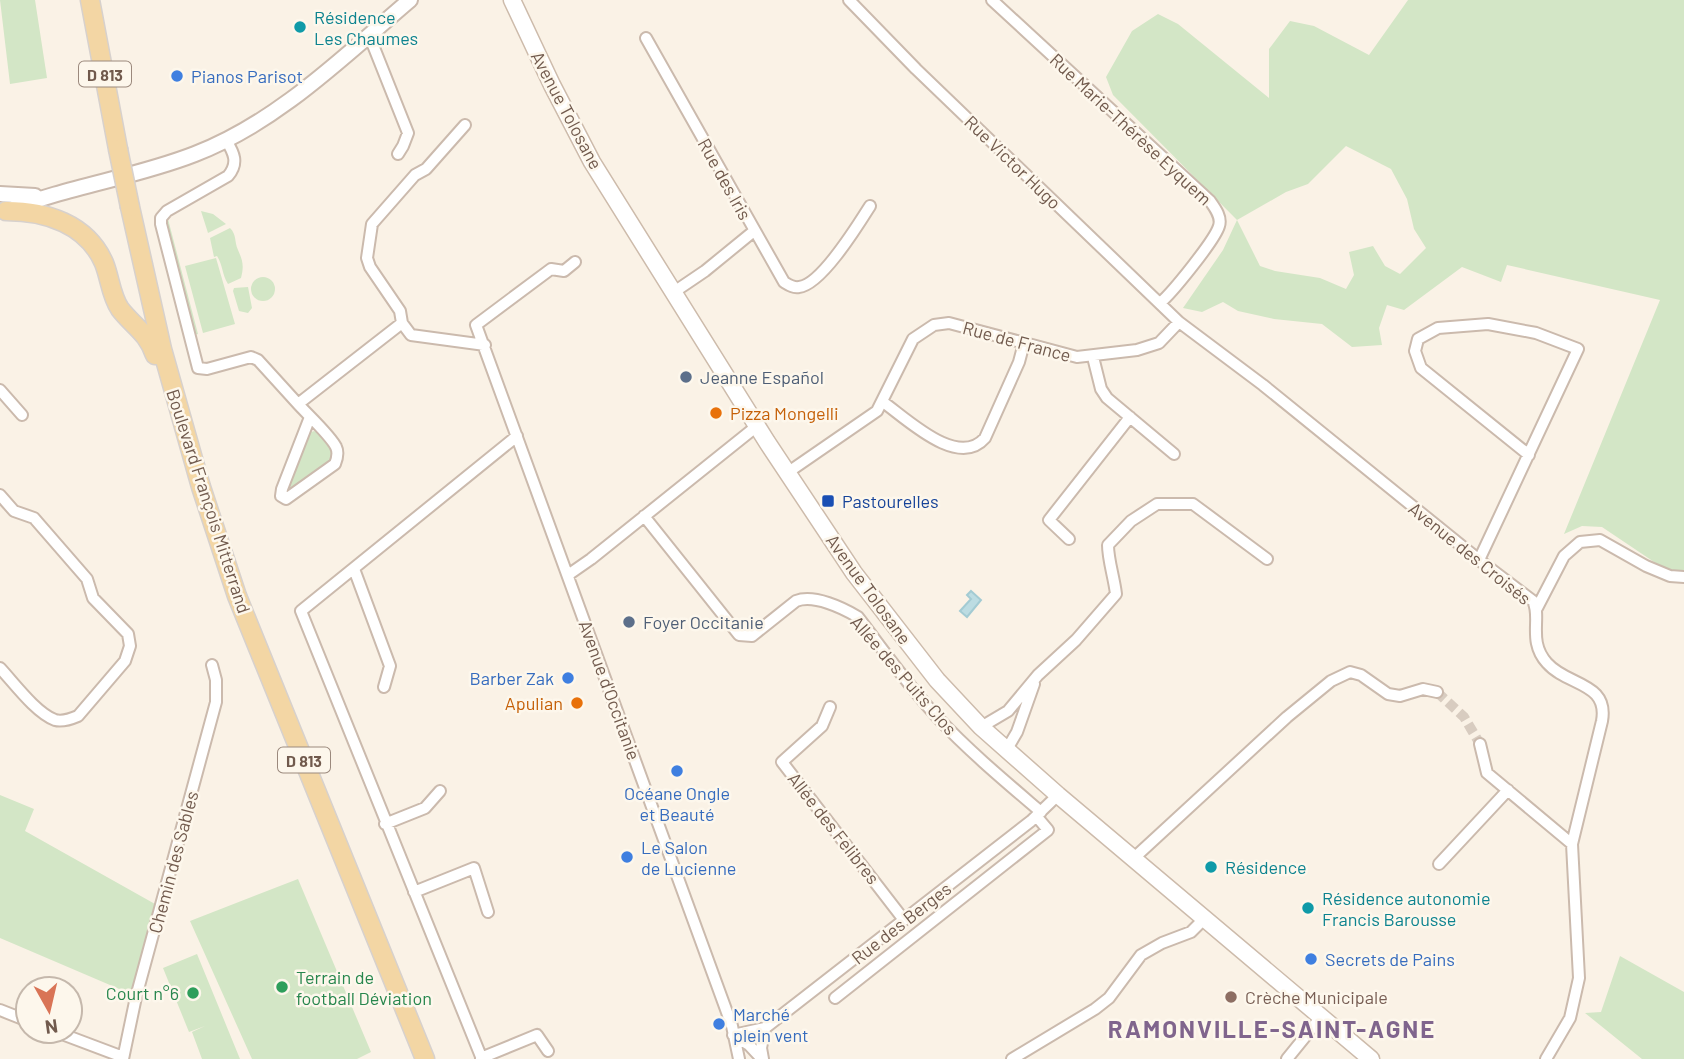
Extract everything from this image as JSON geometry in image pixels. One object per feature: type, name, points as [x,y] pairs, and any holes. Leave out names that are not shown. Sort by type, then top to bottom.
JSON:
[{"type":"main road","name":"Boulevard François Mitterrand","points":[[90,0],[118,149],[162,349],[201,487],[237,596],[425,1059]]},
{"type":"main road","name":"Avenue Tolosane","points":[[512,0],[592,162],[834,545],[937,680],[981,727],[1058,795],[1371,1059]]},
{"type":"main road","points":[[2,207],[45,214],[79,229],[93,245],[103,262],[120,309],[146,335],[152,346],[201,487]]},
{"type":"street","points":[[2,207],[180,159],[226,140],[308,86],[411,0]]},
{"type":"street","name":"Rue Victor Hugo","points":[[849,0],[916,69],[1179,321]]},
{"type":"street","name":"Rue Marie-Thérèse Eyquem","points":[[992,0],[1210,201],[1219,214],[1220,225],[1160,303]]},
{"type":"street","points":[[369,35],[408,133],[398,154]]},
{"type":"street","name":"Rue des Iris","points":[[646,38],[754,231],[674,292]]},
{"type":"street","points":[[465,125],[372,224],[367,258],[370,267],[400,311],[402,323],[411,335],[485,345]]},
{"type":"street","points":[[226,140],[233,152],[233,170],[228,176],[167,211],[161,218],[195,361],[198,368],[207,369],[251,357],[258,360],[310,417],[337,448],[338,457],[335,464],[286,499],[281,496],[282,488],[310,417]]},
{"type":"street","points":[[754,231],[784,282],[792,287],[799,287],[814,280],[846,243],[870,206]]},
{"type":"street","points":[[485,345],[476,325],[551,269],[564,271],[575,262]]},
{"type":"street","name":"Rue de France","points":[[787,473],[867,420],[883,402],[913,340],[934,325],[949,323],[1077,357],[1137,350],[1159,343],[1179,321]]},
{"type":"street","name":"Avenue des Croisés","points":[[1179,321],[1533,601],[1537,607],[1534,626],[1539,651],[1543,657],[1558,672],[1596,693],[1602,701],[1604,710],[1572,844],[1579,978],[1570,1018],[1546,1059]]},
{"type":"street","points":[[298,404],[402,323]]},
{"type":"street","points":[[1479,560],[1529,455],[1577,349],[1536,333],[1488,324],[1438,328],[1418,339],[1415,351],[1421,368],[1529,455]]},
{"type":"street","points":[[883,402],[933,438],[961,449],[978,446],[985,438],[1019,362],[1024,343]]},
{"type":"street","name":"Avenue d'Occitanie","points":[[485,345],[732,1026],[739,1059]]},
{"type":"street","points":[[1093,356],[1101,389],[1130,418],[1174,454]]},
{"type":"street","points":[[0,390],[22,415]]},
{"type":"street","points":[[1069,539],[1049,520],[1130,418]]},
{"type":"street","points":[[568,575],[757,426]]},
{"type":"street","points":[[517,436],[300,611],[481,1059],[537,1035],[548,1051]]},
{"type":"street","points":[[0,495],[14,510],[34,518],[87,579],[93,598],[128,634],[130,646],[125,661],[78,716],[58,721],[42,712],[0,668]]},
{"type":"street","points":[[981,727],[1008,711],[1038,675],[1076,640],[1116,594],[1108,545],[1131,521],[1157,504],[1193,504],[1267,559]]},
{"type":"street","name":"Allée des Puits Clos","points":[[644,516],[739,635],[752,636],[803,598],[848,611],[858,617],[939,719],[1039,814]]},
{"type":"street","points":[[1537,607],[1564,556],[1580,542],[1600,540],[1646,566],[1670,576],[1684,577]]},
{"type":"street","points":[[354,569],[390,666],[384,687]]},
{"type":"street","name":"Chemin des Sables","points":[[123,1058],[136,997],[216,702],[216,680],[212,665]]},
{"type":"street","points":[[1134,858],[1287,717],[1331,681],[1350,672],[1361,675],[1388,694],[1399,696],[1423,689],[1437,692]]},
{"type":"street","points":[[1007,749],[1017,732],[1038,675]]},
{"type":"street","name":"Allée des Felibres","points":[[830,707],[822,726],[782,762],[904,920]]},
{"type":"street","points":[[1480,744],[1487,773],[1572,844]]},
{"type":"street","points":[[1439,864],[1508,790]]},
{"type":"street","points":[[385,824],[425,808],[440,791]]},
{"type":"street","name":"Rue des Berges","points":[[765,1028],[1039,814],[1058,795]]},
{"type":"street","name":"Rue des Berges","points":[[835,998],[1048,830],[1039,814]]},
{"type":"street","points":[[414,892],[474,868],[488,912]]},
{"type":"street","points":[[1012,1059],[1095,1009],[1110,998],[1141,955],[1162,943],[1191,932],[1204,919]]},
{"type":"street","points":[[1287,1059],[1321,1017]]},
{"type":"street","points":[[733,1035],[765,1028],[761,1048],[763,1059]]},
{"type":"street","points":[[733,1035],[763,1059]]},
{"type":"street","points":[[84,1043],[123,1058]]},
{"type":"green space","points":[[0,0],[35,0],[47,78],[10,84]]},
{"type":"green space","points":[[1408,0],[1684,0],[1684,572],[1666,570],[1602,527],[1582,526],[1564,534],[1660,300],[1507,265],[1501,282],[1462,267],[1404,310],[1387,305],[1379,328],[1382,345],[1352,347],[1322,324],[1274,319],[1238,311],[1223,302],[1202,312],[1183,308],[1223,250],[1237,220],[1113,95],[1106,77],[1132,31],[1158,14],[1178,24],[1269,98],[1269,49],[1290,21],[1314,26],[1369,55]],"holes":[[[1346,146],[1391,169],[1407,199],[1414,229],[1426,248],[1400,274],[1385,266],[1373,246],[1349,252],[1354,275],[1346,289],[1320,278],[1260,266],[1237,220],[1286,192],[1308,184]]]},
{"type":"green space","points":[[201,211],[213,214],[226,224],[208,233]]},
{"type":"green space","points":[[165,219],[168,219],[198,334],[194,335]]},
{"type":"green space","points":[[230,228],[235,236],[243,267],[241,278],[228,284],[219,259],[214,257],[210,238]]},
{"type":"green space","points":[[216,258],[235,324],[203,333],[185,266]]},
{"type":"green space","points":[[263,277],[271,281],[275,289],[271,297],[263,301],[255,297],[251,289],[255,281]]},
{"type":"green space","points":[[248,287],[252,308],[248,313],[239,311],[233,291],[234,288]]},
{"type":"green space","points":[[314,431],[334,454],[331,460],[289,492],[287,487],[309,433]]},
{"type":"green space","points":[[0,795],[34,809],[25,831],[155,904],[131,994],[0,938]]},
{"type":"green space","name":"Terrain de football Déviation","points":[[298,879],[371,1052],[357,1059],[252,1059],[190,921]]},
{"type":"green space","name":"Court n°6","points":[[197,954],[240,1059],[202,1059],[192,1032],[205,1026],[189,1032],[163,968]]},
{"type":"green space","points":[[1620,956],[1684,992],[1684,1059],[1642,1059],[1585,1013],[1601,1012]]},
{"type":"water","points":[[971,591],[981,600],[967,617],[960,611],[971,599],[967,595]]},
{"type":"tunnel","points":[[1437,692],[1464,717],[1480,744]]},
{"type":"place","name":"Résidence Les Chaumes","points":[[300,27]]},
{"type":"place","name":"Pianos Parisot","points":[[177,76]]},
{"type":"place","name":"Jeanne Español","points":[[686,377]]},
{"type":"place","name":"Pizza Mongelli","points":[[716,413]]},
{"type":"place","name":"Pastourelles","points":[[828,501]]},
{"type":"place","name":"Foyer Occitanie","points":[[629,622]]},
{"type":"place","name":"Barber Zak","points":[[568,678]]},
{"type":"place","name":"Apulian","points":[[577,703]]},
{"type":"place","name":"Océane Ongle et Beauté","points":[[677,771]]},
{"type":"place","name":"Le Salon de Lucienne","points":[[627,857]]},
{"type":"place","name":"Résidence","points":[[1211,867]]},
{"type":"place","name":"Résidence autonomie Francis Barousse","points":[[1308,908]]},
{"type":"place","name":"Secrets de Pains","points":[[1311,959]]},
{"type":"place","name":"Terrain de football Déviation","points":[[282,987]]},
{"type":"place","name":"Court n°6","points":[[193,993]]},
{"type":"place","name":"Crèche Municipale","points":[[1231,997]]},
{"type":"place","name":"Marché plein vent","points":[[719,1024]]},
{"type":"district","name":"RAMONVILLE-SAINT-AGNE","points":[[1272,1028]]}]
